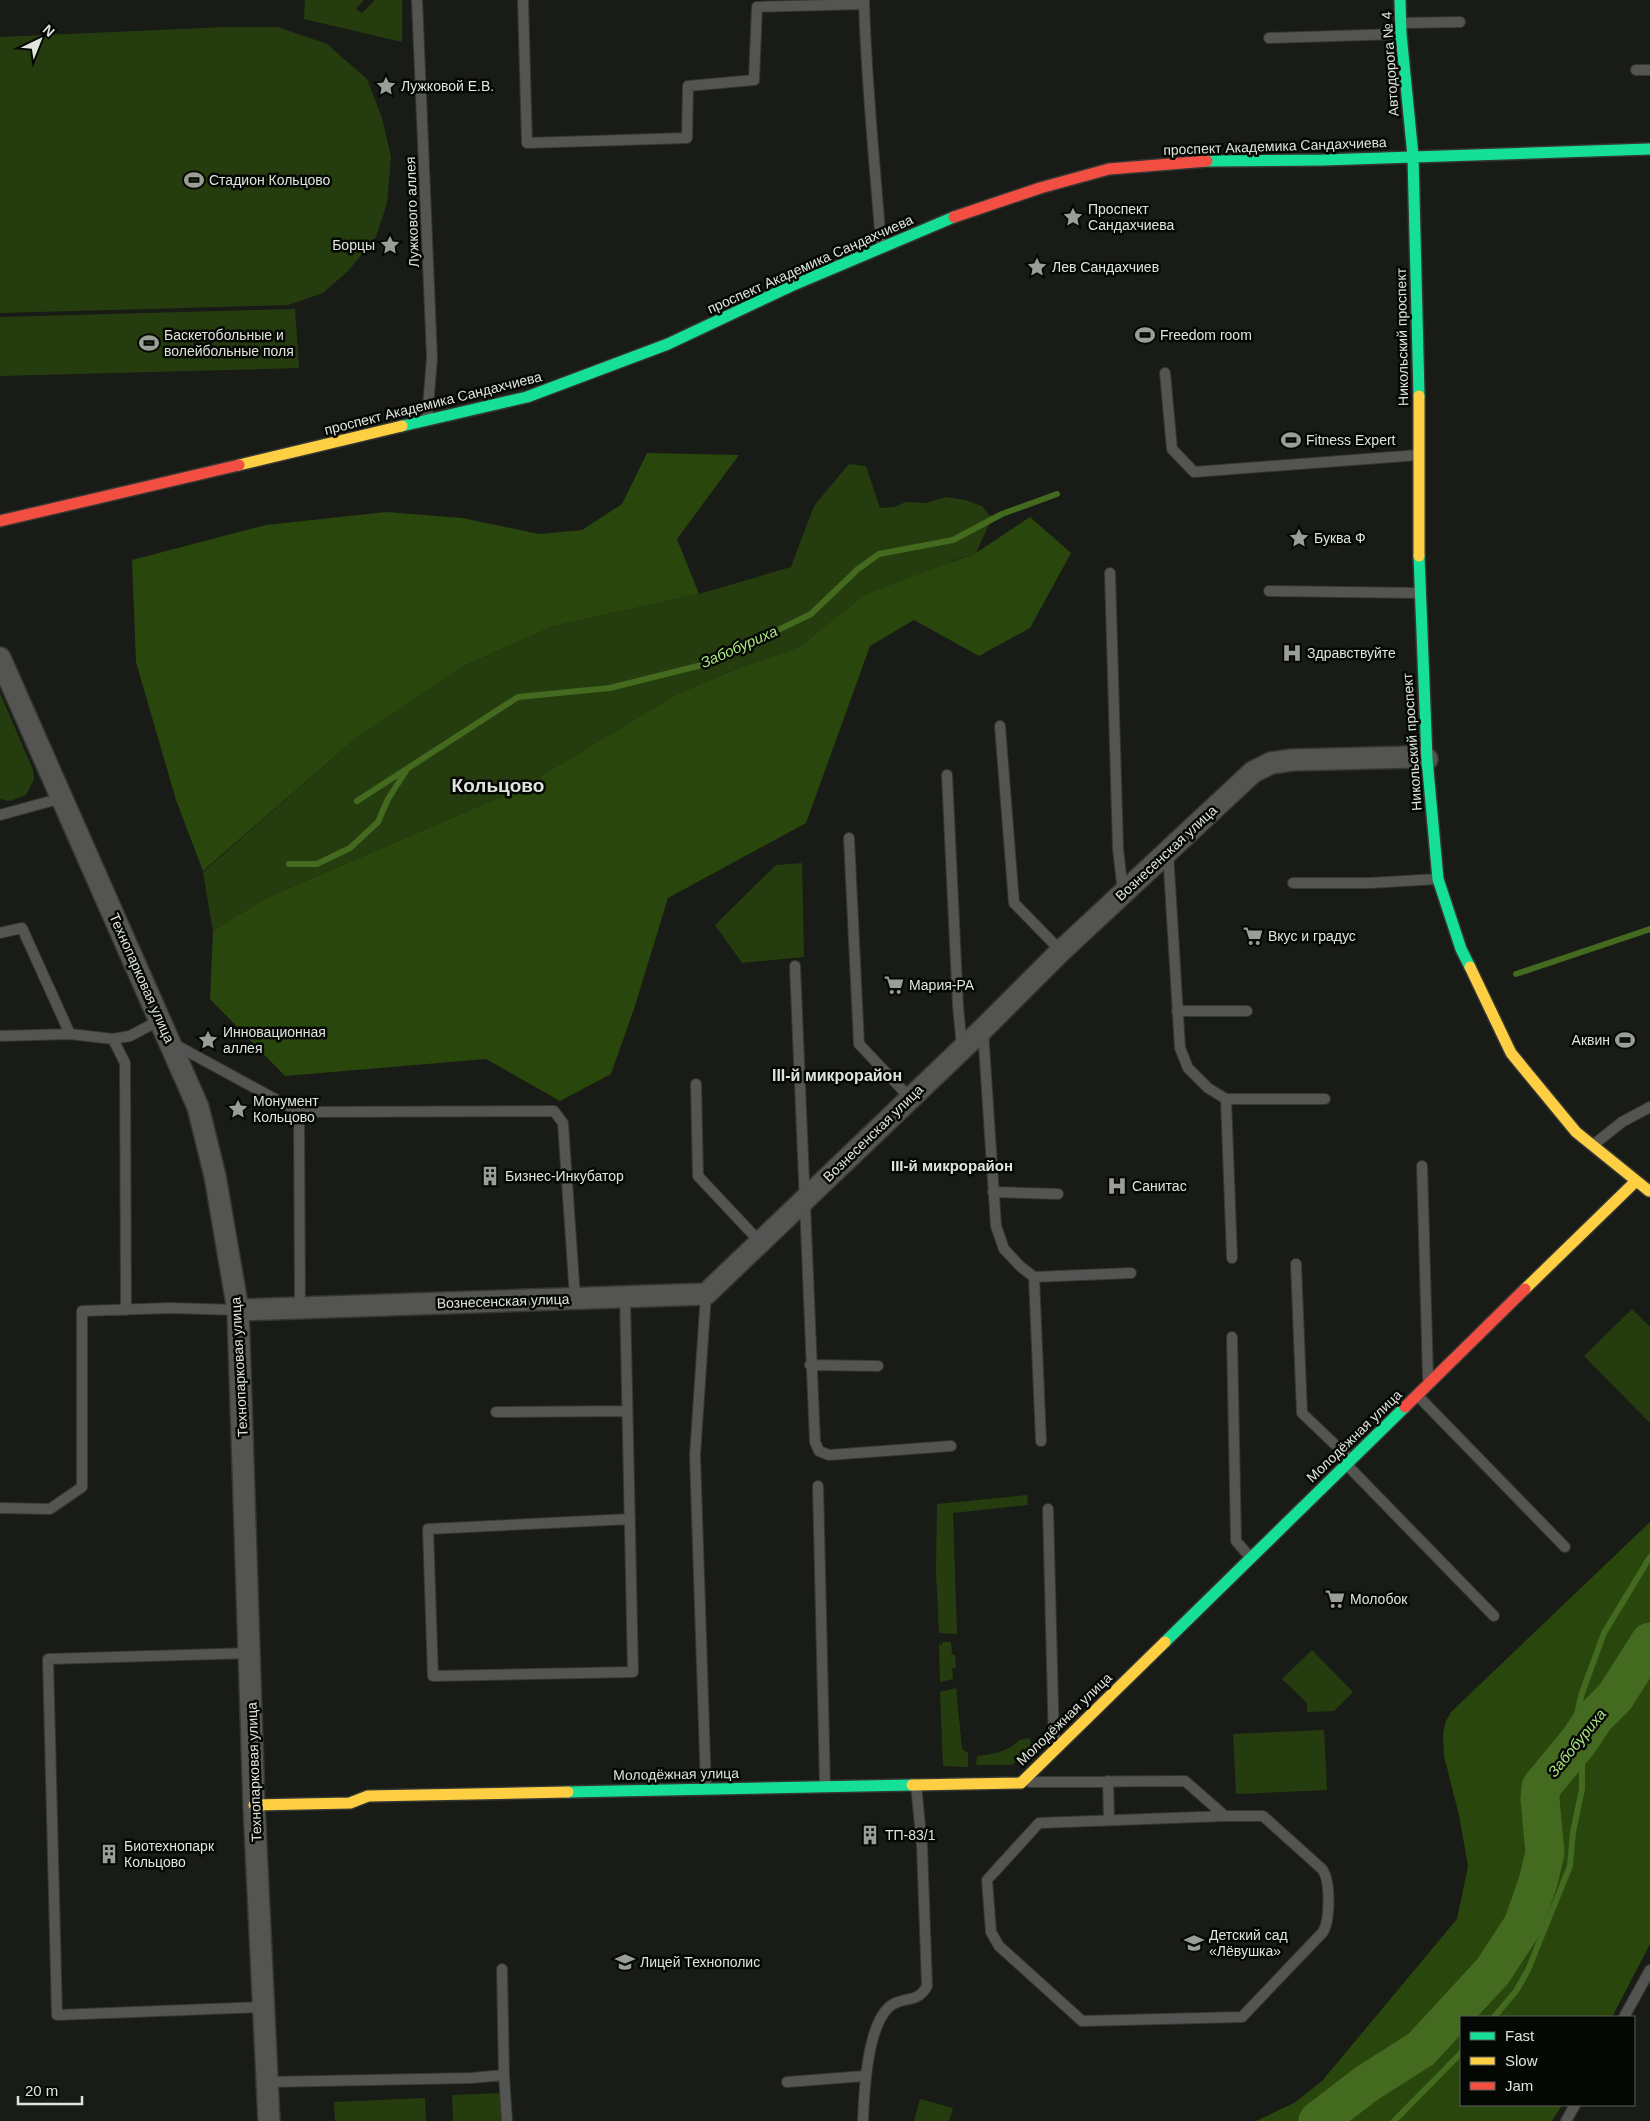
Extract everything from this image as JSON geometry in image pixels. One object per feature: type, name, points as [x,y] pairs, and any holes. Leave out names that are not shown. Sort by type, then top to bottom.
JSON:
[{"type":"main road","name":"Автодорога № 4","points":[[1400,0],[1413,156]]},
{"type":"main road","name":"проспект Академика Сандахчиева","points":[[0,521],[526,398],[659,348],[792,286],[964,213],[1040,188],[1109,169],[1208,161],[1650,149]]},
{"type":"main road","name":"Никольский проспект","points":[[1413,156],[1420,455],[1419,593],[1427,759],[1438,879],[1461,949],[1511,1053],[1576,1132],[1635,1182],[1650,1192]]},
{"type":"main road","name":"Молодёжная улица","points":[[254,1805],[350,1803],[368,1796],[1021,1783],[1635,1182]]},
{"type":"street","name":"Технопарковая улица","points":[[0,658],[198,1107],[215,1176],[238,1310],[251,1653],[254,1805],[269,2121]]},
{"type":"street","name":"Вознесенская улица","points":[[238,1310],[706,1294],[963,1049],[1061,951],[1253,772],[1271,763],[1292,760],[1411,757],[1427,759]]},
{"type":"lane","name":"Лужкового аллея","points":[[418,0],[432,358],[426,422]]},
{"type":"lane","points":[[523,0],[527,143],[687,138],[688,86],[754,80],[757,7],[864,2],[874,145],[874,182],[882,248]]},
{"type":"lane","points":[[1269,38],[1401,29],[1460,22]]},
{"type":"lane","points":[[1636,70],[1650,70]]},
{"type":"lane","points":[[1165,372],[1172,449],[1194,472],[1420,455]]},
{"type":"lane","points":[[1110,573],[1118,849],[1124,893]]},
{"type":"lane","points":[[1269,591],[1419,593]]},
{"type":"lane","points":[[1000,726],[1014,903],[1061,951]]},
{"type":"lane","points":[[947,775],[958,1006],[963,1049]]},
{"type":"lane","points":[[0,815],[62,798]]},
{"type":"lane","points":[[849,838],[859,1044],[910,1098]]},
{"type":"lane","points":[[1168,851],[1180,1048],[1188,1068],[1208,1088],[1226,1099],[1325,1099]]},
{"type":"lane","points":[[1293,882],[1370,883],[1438,879]]},
{"type":"lane","points":[[0,933],[22,928],[70,1034]]},
{"type":"lane","points":[[795,966],[804,1201],[808,1247],[810,1365],[815,1442],[819,1451],[829,1455],[951,1446]]},
{"type":"lane","points":[[1177,1011],[1247,1011]]},
{"type":"lane","points":[[0,1036],[70,1034],[113,1039],[130,1036],[160,1020]]},
{"type":"lane","points":[[983,1029],[996,1226],[1004,1249],[1021,1267],[1034,1276],[1131,1273]]},
{"type":"lane","points":[[113,1039],[126,1063],[126,1310]]},
{"type":"lane","points":[[170,1043],[299,1112],[554,1111],[563,1123],[575,1298]]},
{"type":"lane","points":[[696,1084],[698,1176],[760,1242]]},
{"type":"lane","points":[[1226,1099],[1232,1258]]},
{"type":"lane","points":[[1592,1146],[1622,1122],[1650,1107]]},
{"type":"lane","points":[[299,1112],[300,1308]]},
{"type":"lane","points":[[1422,1166],[1428,1384]]},
{"type":"lane","points":[[994,1192],[1058,1194]]},
{"type":"lane","points":[[1296,1264],[1302,1414],[1494,1616]]},
{"type":"lane","points":[[1034,1276],[1041,1441]]},
{"type":"lane","points":[[706,1294],[695,1455],[706,1789]]},
{"type":"lane","points":[[625,1296],[630,1519],[632,1672],[433,1676],[428,1529],[630,1519]]},
{"type":"lane","points":[[0,1508],[50,1509],[82,1487],[82,1311],[179,1308],[238,1310]]},
{"type":"lane","points":[[1232,1337],[1236,1542],[1250,1558]]},
{"type":"lane","points":[[810,1365],[878,1366]]},
{"type":"lane","points":[[1417,1395],[1566,1547]]},
{"type":"lane","points":[[496,1412],[627,1411]]},
{"type":"lane","points":[[818,1486],[825,1787]]},
{"type":"lane","points":[[1048,1509],[1055,1728],[1053,1751]]},
{"type":"lane","points":[[251,1653],[48,1659],[56,2015],[264,2007]]},
{"type":"lane","points":[[1108,1781],[1109,1819]]},
{"type":"lane","points":[[1021,1783],[1185,1781],[1225,1816]]},
{"type":"lane","points":[[863,2121],[865,2076],[876,2030],[884,2013],[897,2002],[917,1998],[927,1986],[922,1846],[916,1785]]},
{"type":"lane","points":[[1225,1816],[1263,1816],[1322,1869],[1327,1879],[1328,1919],[1323,1932],[1242,2017],[1082,2021],[1072,2014],[994,1939],[991,1932],[986,1880],[1039,1823],[1225,1816]]},
{"type":"lane","points":[[502,1969],[507,2121]]},
{"type":"lane","points":[[1625,2016],[1650,1970]]},
{"type":"lane","points":[[268,2082],[471,2078],[504,2075]]},
{"type":"lane","points":[[787,2082],[865,2076]]},
{"type":"lane","points":[[1566,2121],[1574,2106]]},
{"type":"green space","points":[[305,0],[364,0],[356,9],[362,13],[375,0],[402,0],[402,42],[304,19]]},
{"type":"green space","name":"Стадион Кольцово","points":[[226,27],[278,27],[327,44],[367,79],[382,118],[391,157],[387,203],[376,237],[348,271],[323,293],[288,305],[0,313],[0,37]]},
{"type":"green space","name":"Баскетобольные и волейбольные поля","points":[[295,309],[299,368],[0,376],[0,317]]},
{"type":"green space","points":[[647,453],[739,455],[677,539],[699,594],[554,626],[466,665],[354,740],[203,871],[176,800],[136,662],[132,560],[266,525],[386,512],[462,518],[539,534],[582,530],[622,504]]},
{"type":"green space","points":[[849,464],[866,466],[880,508],[894,507],[906,502],[926,503],[946,497],[965,500],[982,506],[989,515],[997,516],[998,518],[989,524],[976,553],[953,561],[940,570],[864,595],[799,647],[744,666],[677,694],[521,788],[264,899],[213,931],[203,872],[354,740],[466,665],[554,626],[699,594],[791,567],[814,506]]},
{"type":"green space","points":[[1030,517],[1071,553],[1030,628],[979,656],[914,620],[870,646],[806,823],[668,898],[634,1009],[611,1074],[560,1101],[486,1059],[285,1076],[210,999],[213,931],[264,899],[521,788],[677,694],[744,666],[799,647],[864,595],[976,553]]},
{"type":"green space","points":[[0,693],[33,770],[34,779],[26,795],[10,801],[0,799]]},
{"type":"green space","points":[[802,863],[804,957],[742,963],[715,925],[776,865]]},
{"type":"green space","points":[[1632,1309],[1650,1327],[1650,1423],[1584,1356]]},
{"type":"green space","points":[[1027,1495],[1028,1505],[953,1513],[957,1634],[939,1633],[936,1571],[937,1504]]},
{"type":"green space","points":[[1650,1522],[1650,1944],[1613,2016],[1460,2016],[1460,2106],[1561,2106],[1552,2121],[1256,2121],[1294,2103],[1322,2081],[1457,1919],[1468,1866],[1459,1815],[1444,1756],[1443,1733],[1451,1712]]},
{"type":"green space","points":[[942,1642],[951,1642],[956,1668],[952,1668],[953,1679],[940,1682],[939,1643],[942,1646]]},
{"type":"green space","points":[[1312,1650],[1353,1692],[1334,1711],[1307,1712],[1307,1703],[1282,1679]]},
{"type":"green space","points":[[956,1688],[962,1749],[968,1753],[968,1767],[943,1766],[940,1692]]},
{"type":"green space","points":[[1324,1730],[1327,1790],[1236,1794],[1233,1734]]},
{"type":"green space","points":[[1030,1738],[1031,1747],[1012,1765],[976,1765],[977,1756],[1002,1751],[1020,1740]]},
{"type":"green space","points":[[501,2093],[502,2121],[453,2121],[452,2095]]},
{"type":"green space","points":[[425,2098],[426,2121],[335,2121],[334,2102]]},
{"type":"green space","points":[[920,2099],[953,2108],[949,2121],[914,2121]]},
{"type":"waterway","name":"Забобуриха","points":[[357,801],[518,697],[610,688],[710,663],[811,614],[858,569],[879,554],[953,540],[1002,514],[1057,494]]},
{"type":"waterway","points":[[289,864],[317,864],[350,848],[378,822],[388,799],[406,771]]},
{"type":"waterway","points":[[1516,974],[1650,929]]},
{"type":"waterway","points":[[1567,1756],[1582,1693],[1604,1633],[1650,1557]]},
{"type":"waterway","name":"Забобуриха","points":[[1318,2121],[1366,2084],[1421,2049],[1493,1971],[1523,1925],[1538,1882],[1545,1853],[1540,1799],[1541,1787],[1579,1741],[1595,1717],[1615,1697],[1650,1642]]},
{"type":"waterway","points":[[1495,2016],[1516,1991],[1528,1970],[1570,1866],[1573,1832],[1582,1789],[1582,1759],[1588,1728]]},
{"type":"waterway","points":[[1394,2121],[1460,2054]]},
{"type":"traffic: fast","points":[[1400,0],[1401,34],[1413,156],[1419,396]]},
{"type":"traffic: fast","points":[[1207,161],[1323,160],[1650,149]]},
{"type":"traffic: fast","points":[[402,426],[527,397],[668,344],[791,286],[954,217]]},
{"type":"traffic: fast","points":[[1419,556],[1427,759],[1438,879],[1461,949],[1470,967]]},
{"type":"traffic: fast","points":[[1165,1642],[1405,1407]]},
{"type":"traffic: fast","points":[[568,1792],[912,1785]]},
{"type":"traffic: slow","points":[[1419,396],[1419,556]]},
{"type":"traffic: slow","points":[[239,465],[402,426]]},
{"type":"traffic: slow","points":[[1470,967],[1511,1053],[1576,1132],[1649,1191]]},
{"type":"traffic: slow","points":[[1525,1289],[1635,1182]]},
{"type":"traffic: slow","points":[[912,1785],[1021,1783],[1165,1642]]},
{"type":"traffic: slow","points":[[254,1805],[350,1803],[368,1796],[568,1792]]},
{"type":"traffic: jam","points":[[954,217],[1040,188],[1109,169],[1207,161]]},
{"type":"traffic: jam","points":[[0,521],[239,465]]},
{"type":"traffic: jam","points":[[1405,1407],[1525,1289]]},
{"type":"place","name":"Лужковой Е.В.","points":[[386,86]]},
{"type":"place","name":"Стадион Кольцово","points":[[194,180]]},
{"type":"place","name":"Проспект Сандахчиева","points":[[1073,217]]},
{"type":"place","name":"Борцы","points":[[390,245]]},
{"type":"place","name":"Лев Сандахчиев","points":[[1037,267]]},
{"type":"place","name":"Freedom room","points":[[1145,335]]},
{"type":"place","name":"Баскетобольные и волейбольные поля","points":[[149,343]]},
{"type":"place","name":"Fitness Expert","points":[[1291,440]]},
{"type":"place","name":"Буква Ф","points":[[1299,538]]},
{"type":"place","name":"Здравствуйте","points":[[1292,653]]},
{"type":"place","name":"Вкус и градус","points":[[1253,936]]},
{"type":"place","name":"Мария-РА","points":[[894,985]]},
{"type":"place","name":"Инновационная аллея","points":[[208,1040]]},
{"type":"place","name":"Аквин","points":[[1625,1040]]},
{"type":"place","name":"Монумент Кольцово","points":[[238,1109]]},
{"type":"place","name":"Бизнес-Инкубатор","points":[[490,1176]]},
{"type":"place","name":"Санитас","points":[[1117,1186]]},
{"type":"place","name":"Молобок","points":[[1335,1599]]},
{"type":"place","name":"ТП-83/1","points":[[870,1835]]},
{"type":"place","name":"Биотехнопарк Кольцово","points":[[109,1854]]},
{"type":"place","name":"Детский сад «Лёвушка»","points":[[1194,1943]]},
{"type":"place","name":"Лицей Технополис","points":[[625,1962]]},
{"type":"district","name":"Кольцово","points":[[498,785]]},
{"type":"district","name":"III-й микрорайон","points":[[837,1075]]},
{"type":"district","name":"III-й микрорайон","points":[[952,1166]]}]
